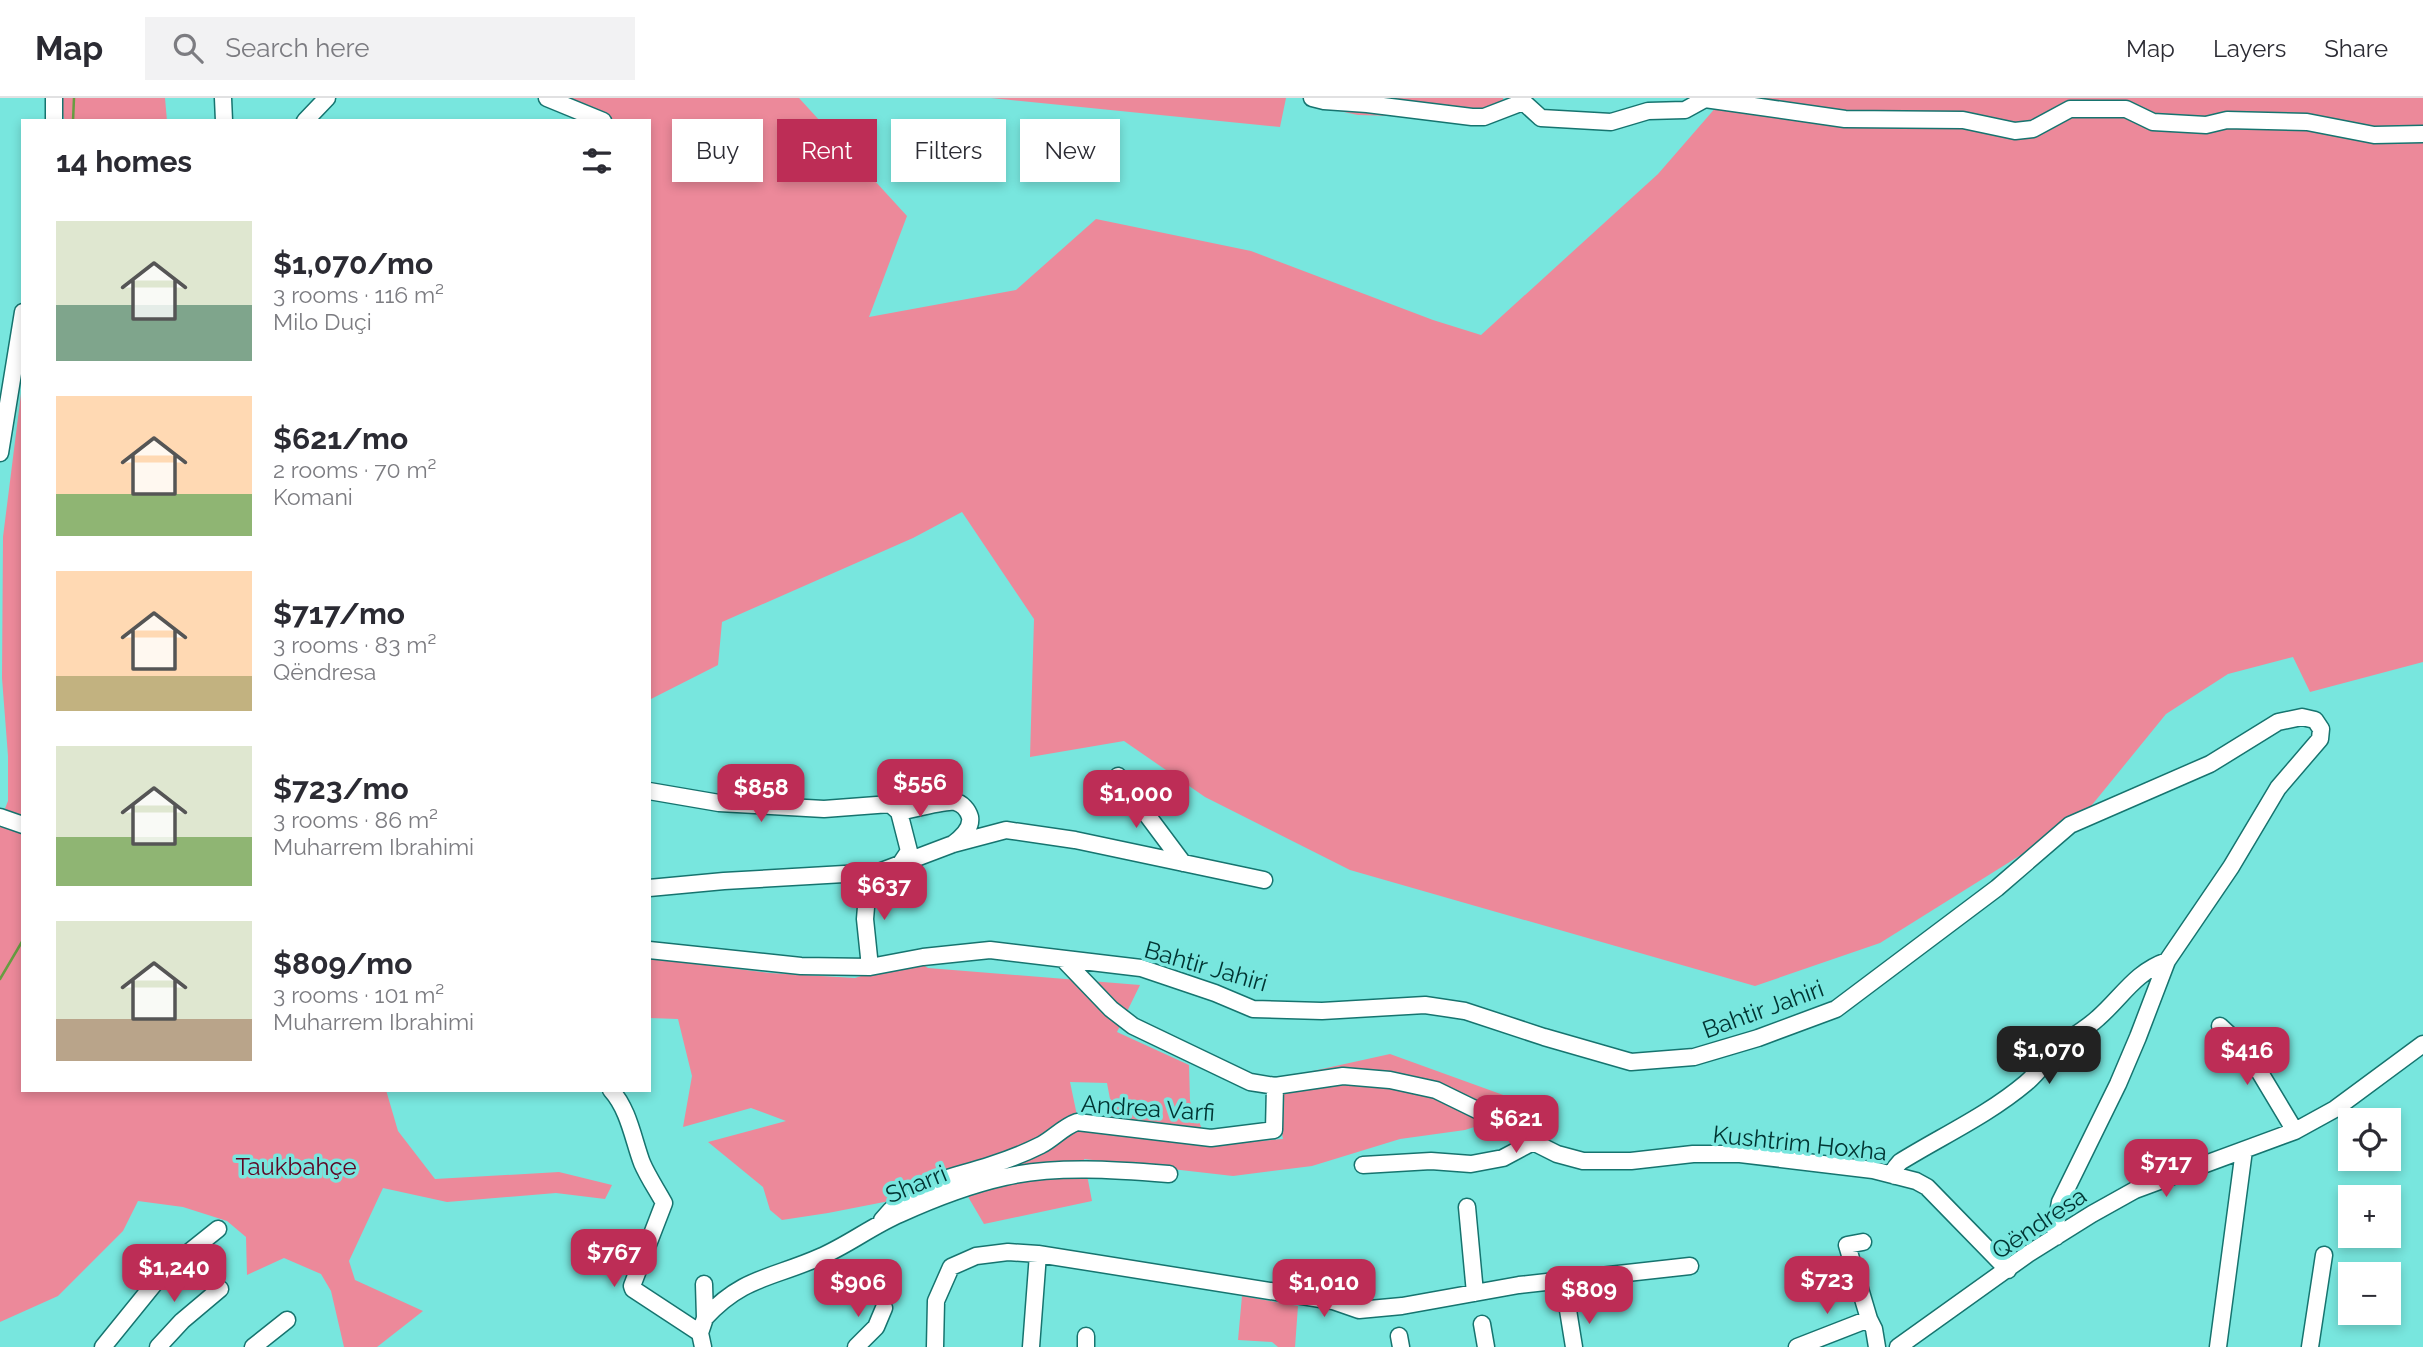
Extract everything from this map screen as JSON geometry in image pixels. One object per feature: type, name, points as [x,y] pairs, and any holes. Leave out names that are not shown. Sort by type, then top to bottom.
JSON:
[{"type":"street","points":[[54,98],[54,119]]},
{"type":"street","points":[[223,98],[223,119]]},
{"type":"street","points":[[307,119],[327,98]]},
{"type":"street","points":[[547,98],[598,119]]},
{"type":"street","points":[[1312,98],[1472,117],[1491,115],[1521,100],[1541,118],[1611,122],[1648,111],[1685,110],[1705,99],[1845,119],[1963,120],[2015,131],[2033,129],[2070,109],[2126,109],[2153,122],[2206,125],[2227,120],[2307,122],[2374,135],[2423,134]]},
{"type":"street","points":[[0,453],[21,324]]},
{"type":"street","name":"Bahtir Jahiri","points":[[651,950],[801,966],[870,967],[923,957],[990,950],[1141,968],[1253,1009],[1322,1011],[1425,1005],[1465,1011],[1631,1062],[1694,1057],[1758,1038],[1836,1009],[1997,888],[2070,825],[2210,764],[2278,722],[2302,717],[2315,720],[2321,729],[2320,739],[2278,788],[2231,867],[2167,961],[2138,1037],[2060,1202],[2054,1229],[2056,1237]]},
{"type":"street","points":[[1118,776],[1183,863]]},
{"type":"street","points":[[651,791],[719,803],[824,809],[890,804],[899,812],[909,851],[901,863]]},
{"type":"street","points":[[899,812],[955,802],[964,806],[969,813],[970,823],[963,836],[953,844]]},
{"type":"street","points":[[0,817],[21,824]]},
{"type":"street","points":[[651,888],[879,872],[953,844],[1006,830],[1075,840],[1264,880]]},
{"type":"street","points":[[870,967],[865,919],[867,895],[879,872]]},
{"type":"street","name":"Kushtrim Hoxha","points":[[1063,960],[1111,1009],[1133,1026],[1250,1082],[1275,1086],[1343,1076],[1390,1080],[1436,1090],[1533,1142],[1558,1154],[1583,1161],[1631,1161],[1693,1154],[1740,1154],[1872,1170],[1927,1187],[2008,1270]]},
{"type":"street","points":[[1895,1176],[1895,1168],[1900,1162],[1942,1135],[1989,1111],[2026,1083],[2058,1049],[2098,1018],[2145,971],[2167,961]]},
{"type":"street","points":[[2220,1026],[2246,1051],[2295,1131]]},
{"type":"street","name":"Qëndresa","points":[[1898,1347],[2028,1254],[2135,1191],[2295,1131],[2335,1109],[2423,1044]]},
{"type":"street","name":"Andrea Varfi","points":[[878,1225],[894,1205],[934,1181],[991,1165],[1033,1148],[1077,1122],[1212,1138],[1274,1130],[1275,1086]]},
{"type":"street","points":[[613,1092],[630,1125],[643,1165],[664,1203],[632,1286],[703,1333]]},
{"type":"street","points":[[1363,1165],[1431,1161],[1471,1164],[1503,1158],[1533,1142]]},
{"type":"street","points":[[2218,1347],[2244,1150]]},
{"type":"street","name":"Sharri","points":[[703,1333],[722,1300],[742,1287],[820,1257],[878,1225],[934,1200],[1007,1176],[1085,1169],[1169,1174]]},
{"type":"street","points":[[1467,1207],[1475,1293]]},
{"type":"street","points":[[103,1347],[163,1273],[218,1228]]},
{"type":"street","points":[[1864,1242],[1847,1245],[1874,1329],[1877,1347]]},
{"type":"street","points":[[935,1347],[936,1301],[951,1267],[976,1256],[1008,1252],[1038,1254],[1333,1301],[1359,1310],[1402,1306],[1519,1286],[1690,1266]]},
{"type":"street","points":[[1031,1347],[1038,1254]]},
{"type":"street","points":[[2310,1347],[2324,1255]]},
{"type":"street","points":[[703,1333],[704,1284]]},
{"type":"street","points":[[158,1347],[182,1321],[220,1289]]},
{"type":"street","points":[[856,1347],[876,1327],[884,1308]]},
{"type":"street","points":[[1568,1310],[1574,1347]]},
{"type":"street","points":[[1797,1347],[1869,1319]]},
{"type":"street","points":[[253,1347],[287,1320]]},
{"type":"street","points":[[1482,1324],[1486,1347]]},
{"type":"green space","points":[[57,98],[165,98],[167,119],[64,119]]},
{"type":"green space","points":[[557,98],[799,98],[818,119],[777,119],[777,182],[876,182],[907,216],[869,317],[1016,290],[1096,219],[1251,251],[1433,320],[1481,335],[1658,174],[1724,98],[2423,98],[2423,662],[2310,692],[2293,657],[2228,674],[2166,714],[2083,816],[1880,943],[1755,986],[1350,870],[1205,797],[1124,741],[1030,757],[1034,619],[962,512],[913,538],[722,622],[718,665],[651,699],[651,119],[604,119]]},
{"type":"green space","points":[[991,98],[1286,98],[1280,127]]},
{"type":"green space","points":[[1302,98],[1503,98],[1503,101],[1468,118],[1358,115],[1320,107]]},
{"type":"green space","name":"Taukbahçe","points":[[21,394],[21,1092],[387,1092],[398,1131],[435,1179],[559,1172],[612,1185],[605,1199],[556,1193],[447,1202],[383,1188],[349,1261],[355,1280],[423,1311],[377,1347],[344,1347],[331,1291],[321,1274],[284,1258],[247,1275],[246,1237],[227,1221],[183,1207],[138,1201],[123,1231],[58,1296],[0,1322],[0,821],[8,801],[8,756],[2,678],[3,537]]},
{"type":"green space","points":[[651,958],[770,973],[855,978],[914,959],[928,968],[1140,985],[1117,1032],[1189,1065],[1190,1101],[1209,1145],[1283,1139],[1272,1080],[1390,1054],[1536,1107],[1465,1130],[1400,1139],[1312,1166],[1233,1176],[1084,1159],[1092,1201],[984,1224],[957,1178],[920,1195],[782,1220],[770,1210],[763,1187],[708,1142],[786,1121],[751,1108],[683,1127],[692,1076],[678,1019],[651,1018]],"holes":[[[1070,1082],[1107,1083],[1113,1115],[1079,1125]]]},
{"type":"green space","points":[[1242,1296],[1298,1306],[1295,1347],[1278,1347],[1272,1342],[1238,1340]]},
{"type":"waterway","points":[[73,119],[74,98]]},
{"type":"waterway","points":[[0,979],[21,943]]}]
